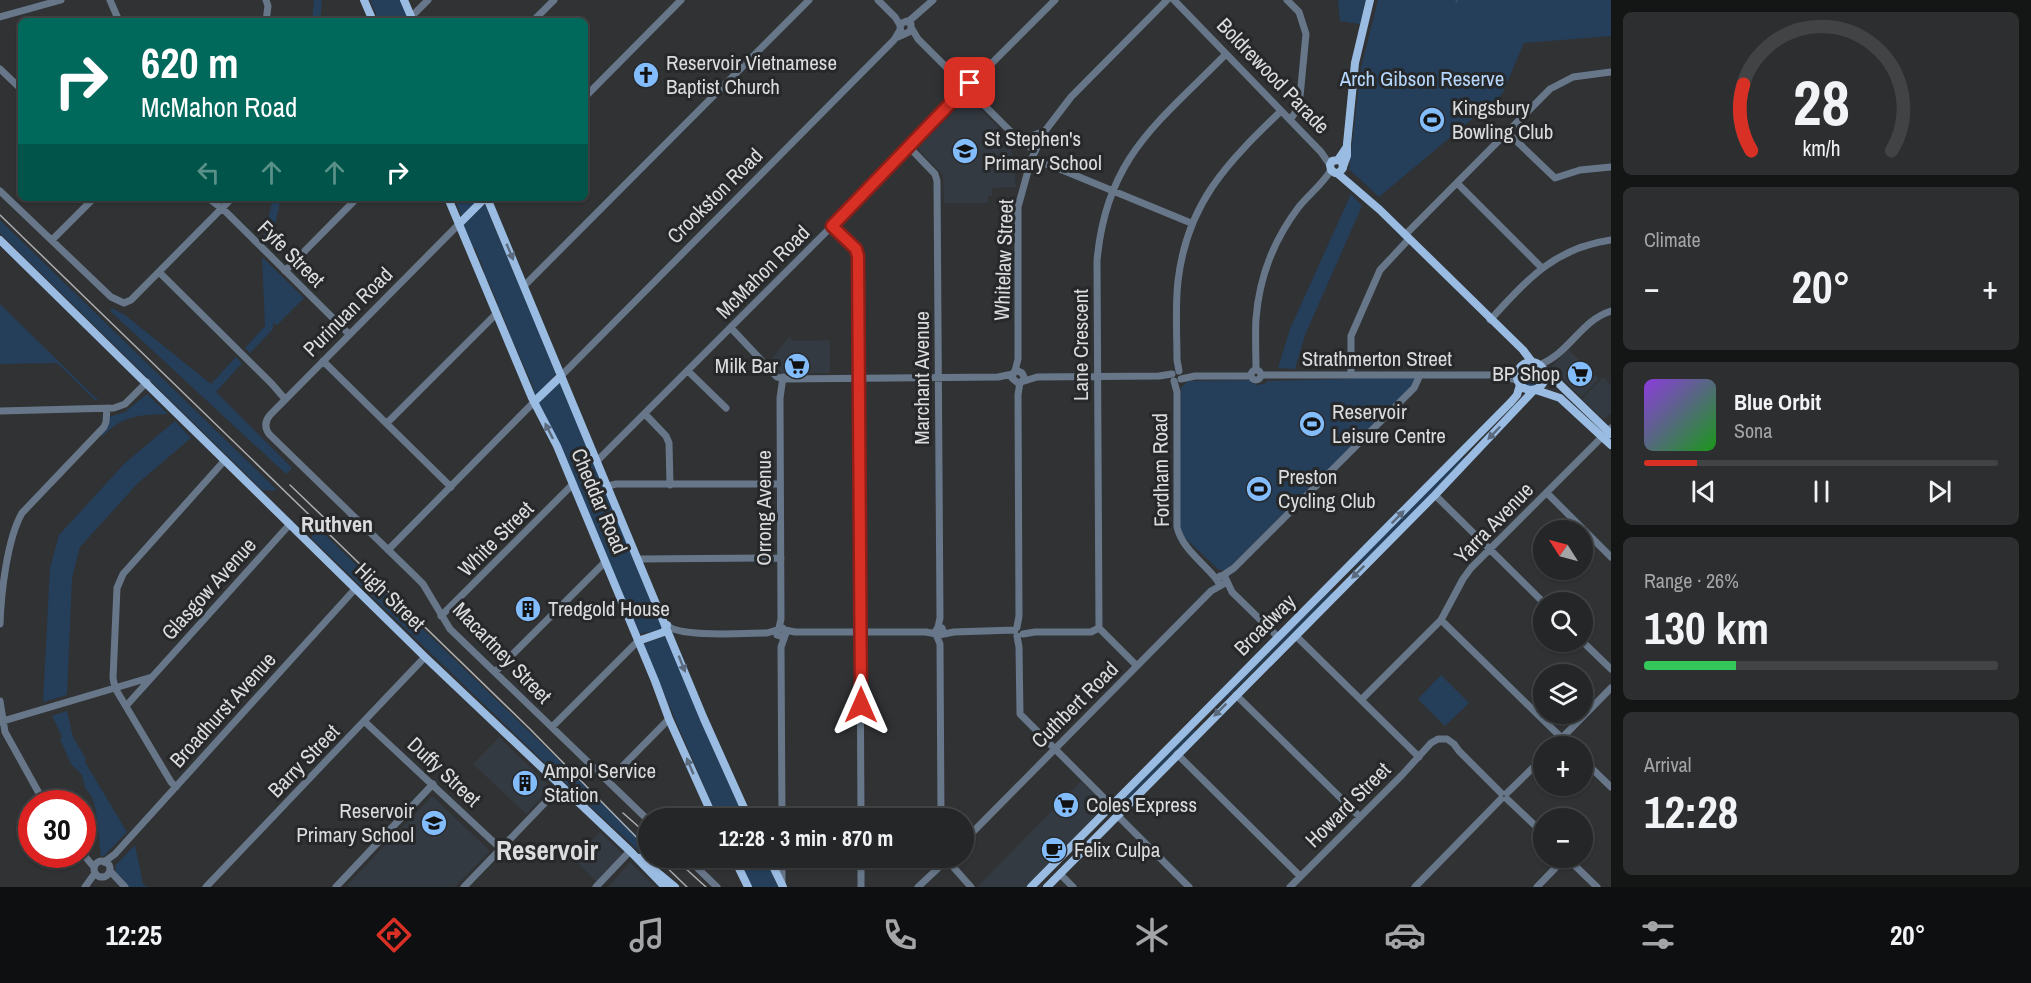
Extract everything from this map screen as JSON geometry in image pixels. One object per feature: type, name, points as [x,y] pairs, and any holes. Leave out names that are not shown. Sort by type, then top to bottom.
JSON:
[{"type":"main road","points":[[364,0],[372,18]]},
{"type":"main road","points":[[404,0],[409,18]]},
{"type":"main road","points":[[1336,167],[1347,144],[1355,63],[1370,0]]},
{"type":"main road","name":"Boldrewood Parade","points":[[1336,167],[1348,176],[1540,368],[1550,375],[1572,402],[1608,432],[1611,445]]},
{"type":"main road","name":"Cheddar Road","points":[[449,201],[534,402],[557,446],[669,719],[709,808]]},
{"type":"main road","points":[[459,224],[483,201]]},
{"type":"main road","name":"Cheddar Road","points":[[487,201],[704,719],[744,808]]},
{"type":"main road","name":"High Street","points":[[0,240],[355,589],[665,887]]},
{"type":"main road","name":"Boldrewood Parade","points":[[1489,318],[1520,354],[1520,368]]},
{"type":"main road","points":[[1520,368],[1540,368],[1544,381],[1535,390],[1526,390],[1518,383],[1520,368]]},
{"type":"main road","points":[[534,402],[561,375]]},
{"type":"main road","name":"Broadway","points":[[1031,887],[1511,402],[1518,383]]},
{"type":"main road","name":"Boldrewood Parade","points":[[1535,390],[1572,402]]},
{"type":"main road","name":"Broadway","points":[[1047,887],[1435,495],[1535,390]]},
{"type":"main road","points":[[1462,452],[1474,454]]},
{"type":"main road","points":[[1330,586],[1340,590]]},
{"type":"main road","points":[[638,641],[664,632],[666,625]]},
{"type":"main road","points":[[1191,726],[1200,730]]},
{"type":"main road","points":[[1082,836],[1090,843]]},
{"type":"main road","name":"High Street","points":[[630,851],[653,867],[675,887]]},
{"type":"main road","points":[[739,868],[748,887]]},
{"type":"main road","points":[[774,868],[783,886]]},
{"type":"street","points":[[0,16],[61,0]]},
{"type":"street","points":[[266,0],[268,6],[266,18]]},
{"type":"street","points":[[412,18],[428,0]]},
{"type":"street","points":[[536,18],[554,0]]},
{"type":"street","points":[[588,94],[681,0]]},
{"type":"street","points":[[524,286],[807,0]]},
{"type":"street","points":[[878,0],[1034,154],[1050,165],[1191,223]]},
{"type":"street","name":"Crookston Road","points":[[561,375],[933,0]]},
{"type":"street","name":"McMahon Road","points":[[597,461],[1055,0]]},
{"type":"street","name":"Whitelaw Street","points":[[1112,806],[1020,714],[1018,207],[1034,154],[1045,131],[1071,97],[1167,0]]},
{"type":"street","name":"Boldrewood Parade","points":[[1174,0],[1336,167]]},
{"type":"street","points":[[1287,0],[1299,12],[1306,34],[1299,107],[1290,120]]},
{"type":"street","points":[[109,1],[118,18]]},
{"type":"street","name":"Lane Crescent","points":[[1099,627],[1097,261],[1099,233],[1120,172],[1140,142],[1226,54]]},
{"type":"street","points":[[0,69],[18,86]]},
{"type":"street","points":[[1351,375],[1351,336],[1380,270],[1407,237],[1550,89],[1581,75],[1611,72]]},
{"type":"street","name":"Fordham Road","points":[[1278,637],[1179,537],[1177,527],[1177,283],[1183,249],[1191,223],[1209,189],[1228,165],[1281,111]]},
{"type":"street","points":[[1017,136],[1028,137],[1045,131]]},
{"type":"street","points":[[1507,132],[1555,178],[1580,170],[1611,167]]},
{"type":"street","name":"Marchant Avenue","points":[[909,148],[935,174],[937,181],[941,808]]},
{"type":"street","points":[[1256,373],[1258,299],[1278,238],[1298,208],[1336,167]]},
{"type":"street","points":[[1457,183],[1541,267]]},
{"type":"street","points":[[0,191],[111,297],[124,303],[131,300],[229,201]]},
{"type":"street","points":[[52,240],[91,201]]},
{"type":"street","name":"Fyfe Street","points":[[212,201],[349,334]]},
{"type":"street","points":[[285,271],[354,201]]},
{"type":"street","name":"Purinuan Road","points":[[266,426],[269,415],[459,224]]},
{"type":"street","points":[[832,226],[856,249],[858,256],[861,808]]},
{"type":"street","points":[[1489,318],[1541,267],[1578,247],[1611,240]]},
{"type":"street","points":[[159,272],[286,398]]},
{"type":"street","points":[[1540,368],[1558,354],[1593,318],[1611,313]]},
{"type":"street","points":[[387,423],[496,314]]},
{"type":"street","points":[[730,328],[771,369],[783,377]]},
{"type":"street","points":[[323,361],[451,487]]},
{"type":"street","name":"Strathmerton Street","points":[[783,377],[1195,376],[1256,373],[1494,375],[1520,368]]},
{"type":"street","points":[[688,371],[726,408]]},
{"type":"street","points":[[1407,393],[1410,375]]},
{"type":"street","name":"Cuthbert Road","points":[[974,831],[1414,388],[1420,375]]},
{"type":"street","name":"Strathmerton Street","points":[[1494,375],[1518,383]]},
{"type":"street","name":"Orrong Avenue","points":[[782,808],[780,398],[783,377]]},
{"type":"street","points":[[0,411],[104,408],[125,404],[147,382]]},
{"type":"street","points":[[388,550],[534,402]]},
{"type":"street","points":[[0,624],[1,593],[15,524],[22,513],[98,432],[104,408]]},
{"type":"street","points":[[645,414],[666,436],[669,443],[670,485]]},
{"type":"street","name":"Macartney Street","points":[[266,426],[268,434],[423,584],[450,629],[638,810]]},
{"type":"street","name":"Yarra Avenue","points":[[1361,700],[1441,620],[1463,579],[1608,432]]},
{"type":"street","points":[[176,787],[115,687],[113,670],[119,580],[225,460]]},
{"type":"street","name":"White Street","points":[[441,616],[573,484]]},
{"type":"street","points":[[608,486],[616,484],[780,484]]},
{"type":"street","points":[[1547,493],[1611,557]]},
{"type":"street","points":[[1435,495],[1533,592]]},
{"type":"street","name":"Glasgow Avenue","points":[[126,706],[290,524]]},
{"type":"street","points":[[639,559],[781,558]]},
{"type":"street","points":[[495,672],[605,562]]},
{"type":"street","name":"Broadhurst Avenue","points":[[86,886],[355,589]]},
{"type":"street","points":[[1441,620],[1560,736]]},
{"type":"street","points":[[666,625],[675,631],[692,633],[1091,632],[1099,627],[1137,666]]},
{"type":"street","points":[[673,643],[677,636],[692,633]]},
{"type":"street","points":[[1296,636],[1419,757]]},
{"type":"street","points":[[552,727],[638,641]]},
{"type":"street","points":[[1593,652],[1611,669]]},
{"type":"street","name":"Barry Street","points":[[206,887],[425,657]]},
{"type":"street","points":[[1,722],[152,677]]},
{"type":"street","points":[[1564,736],[1611,688]]},
{"type":"street","points":[[1236,695],[1360,817]]},
{"type":"street","points":[[0,701],[1,722],[5,732],[37,790]]},
{"type":"street","points":[[608,781],[669,719]]},
{"type":"street","name":"Duffy Street","points":[[364,721],[501,849]]},
{"type":"street","name":"Howard Street","points":[[1290,886],[1431,743],[1451,741],[1504,796]]},
{"type":"street","points":[[1177,754],[1300,876]]},
{"type":"street","points":[[1415,887],[1533,768]]},
{"type":"street","points":[[1593,770],[1611,787]]},
{"type":"street","points":[[336,887],[433,784]]},
{"type":"street","points":[[464,887],[561,786]]},
{"type":"street","points":[[1504,796],[1533,824]]},
{"type":"street","points":[[1117,815],[1189,887]]},
{"type":"street","points":[[596,887],[630,851]]},
{"type":"street","points":[[96,864],[124,887]]},
{"type":"street","points":[[697,868],[717,887]]},
{"type":"street","points":[[782,868],[783,886]]},
{"type":"street","points":[[861,868],[861,887]]},
{"type":"street","points":[[918,887],[937,868]]},
{"type":"street","points":[[952,868],[971,887]]},
{"type":"street","points":[[1536,887],[1556,868]]},
{"type":"street","points":[[1577,868],[1597,887]]},
{"type":"street","points":[[1060,874],[1073,887]]},
{"type":"shaded area","name":"St Stephen's Primary School","points":[[966,99],[970,99],[997,126],[1007,142],[1013,156],[1016,187],[992,188],[992,196],[988,196],[988,203],[944,203],[943,175],[919,150],[919,147]]},
{"type":"shaded area","points":[[789,337],[793,341],[830,340],[830,373],[781,373],[770,361]]},
{"type":"shaded area","points":[[1568,349],[1599,379],[1581,397],[1551,367]]},
{"type":"shaded area","points":[[1603,377],[1611,385],[1611,413],[1604,420],[1582,399]]},
{"type":"shaded area","points":[[499,737],[551,787],[526,814],[473,764]]},
{"type":"shaded area","points":[[1081,781],[1107,806],[1030,887],[977,887]]},
{"type":"shaded area","name":"Reservoir Primary School","points":[[432,796],[490,851],[455,887],[348,887],[347,885]]},
{"type":"shaded area","points":[[600,832],[623,854],[597,882],[574,859]]},
{"type":"shaded area","points":[[630,862],[656,887],[608,887]]},
{"type":"green space","points":[[314,0],[322,0],[320,18],[312,18]]},
{"type":"green space","points":[[370,0],[401,0],[407,16],[405,18],[378,18]]},
{"type":"green space","points":[[1338,0],[1366,0],[1360,24],[1340,21]]},
{"type":"green space","name":"Arch Gibson Reserve","points":[[1378,0],[1611,0],[1611,36],[1524,43],[1502,94],[1379,197],[1349,169],[1361,68]]},
{"type":"green space","points":[[1351,194],[1362,206],[1305,335],[1295,369],[1278,368],[1290,329]]},
{"type":"green space","points":[[272,201],[280,201],[270,247],[263,240]]},
{"type":"green space","points":[[455,201],[477,201],[462,217]]},
{"type":"green space","points":[[485,205],[557,373],[536,395],[533,393],[534,389],[513,341],[510,340],[510,333],[500,309],[496,307],[498,304],[488,280],[485,280],[483,276],[485,273],[475,248],[472,247],[463,228],[464,223]]},
{"type":"green space","points":[[0,220],[276,489],[274,491],[262,490],[0,233]]},
{"type":"green space","points":[[262,257],[304,298],[277,325],[273,323],[273,329],[250,353],[245,348],[265,326]]},
{"type":"green space","points":[[0,304],[98,400],[95,400],[57,363],[0,364]]},
{"type":"green space","points":[[112,308],[125,315],[211,384],[236,357],[242,363],[216,392],[292,468],[286,474],[110,311]]},
{"type":"green space","points":[[1530,367],[1537,370],[1540,377],[1537,384],[1530,387],[1523,384],[1520,377],[1523,370]]},
{"type":"green space","points":[[1415,377],[1415,381],[1407,391],[1227,570],[1219,570],[1183,536],[1179,523],[1181,388],[1188,381],[1250,380],[1256,385],[1268,381]]},
{"type":"green space","points":[[561,383],[665,628],[639,634],[539,405],[539,401]]},
{"type":"green space","points":[[147,394],[168,414],[125,420],[103,436],[101,435],[109,417],[125,412]]},
{"type":"green space","points":[[175,421],[191,438],[138,483],[80,547],[72,578],[67,695],[43,702],[50,568],[59,535],[125,463]]},
{"type":"green space","points":[[1467,457],[1366,559],[1338,582],[1459,459]]},
{"type":"green space","points":[[318,528],[638,836],[638,850],[578,795],[311,538]]},
{"type":"green space","points":[[1330,591],[1334,592],[1215,707]]},
{"type":"green space","points":[[666,636],[742,808],[713,808],[643,644]]},
{"type":"green space","points":[[1441,675],[1469,703],[1445,726],[1418,699]]},
{"type":"green space","points":[[67,711],[73,737],[86,759],[85,762],[127,832],[104,856],[101,856],[96,790],[85,788],[82,775],[71,764],[52,716]]},
{"type":"green space","points":[[1194,729],[1196,731],[1119,808],[1106,815]]},
{"type":"green space","points":[[135,845],[143,884],[148,887],[129,887],[117,877],[115,866]]},
{"type":"green space","points":[[742,868],[769,868],[778,887],[752,887]]},
{"type":"railway","points":[[0,215],[530,729],[638,839]]},
{"type":"railway","points":[[290,485],[340,533]]},
{"type":"railway","points":[[623,813],[638,826]]},
{"type":"railway","points":[[667,868],[687,887]]},
{"type":"railway","points":[[685,868],[706,887]]},
{"type":"place","name":"Reservoir Vietnamese Baptist Church","points":[[646,75]]},
{"type":"place","name":"Kingsbury Bowling Club","points":[[1432,120]]},
{"type":"place","name":"St Stephen's Primary School","points":[[965,151]]},
{"type":"place","name":"Milk Bar","points":[[797,366]]},
{"type":"place","name":"BP Shop","points":[[1580,374]]},
{"type":"place","name":"Reservoir Leisure Centre","points":[[1312,424]]},
{"type":"place","name":"Preston Cycling Club","points":[[1259,489]]},
{"type":"place","name":"Tredgold House","points":[[528,609]]},
{"type":"place","name":"Ampol Service Station","points":[[525,783]]},
{"type":"place","name":"Coles Express","points":[[1066,805]]},
{"type":"place","name":"Reservoir Primary School","points":[[434,823]]},
{"type":"place","name":"Felix Culpa","points":[[1054,850]]},
{"type":"district","name":"Ruthven","points":[[337,524]]},
{"type":"district","name":"Reservoir","points":[[547,851]]},
{"type":"route","points":[[861,705],[858,256],[856,249],[832,226],[970,83]]}]
